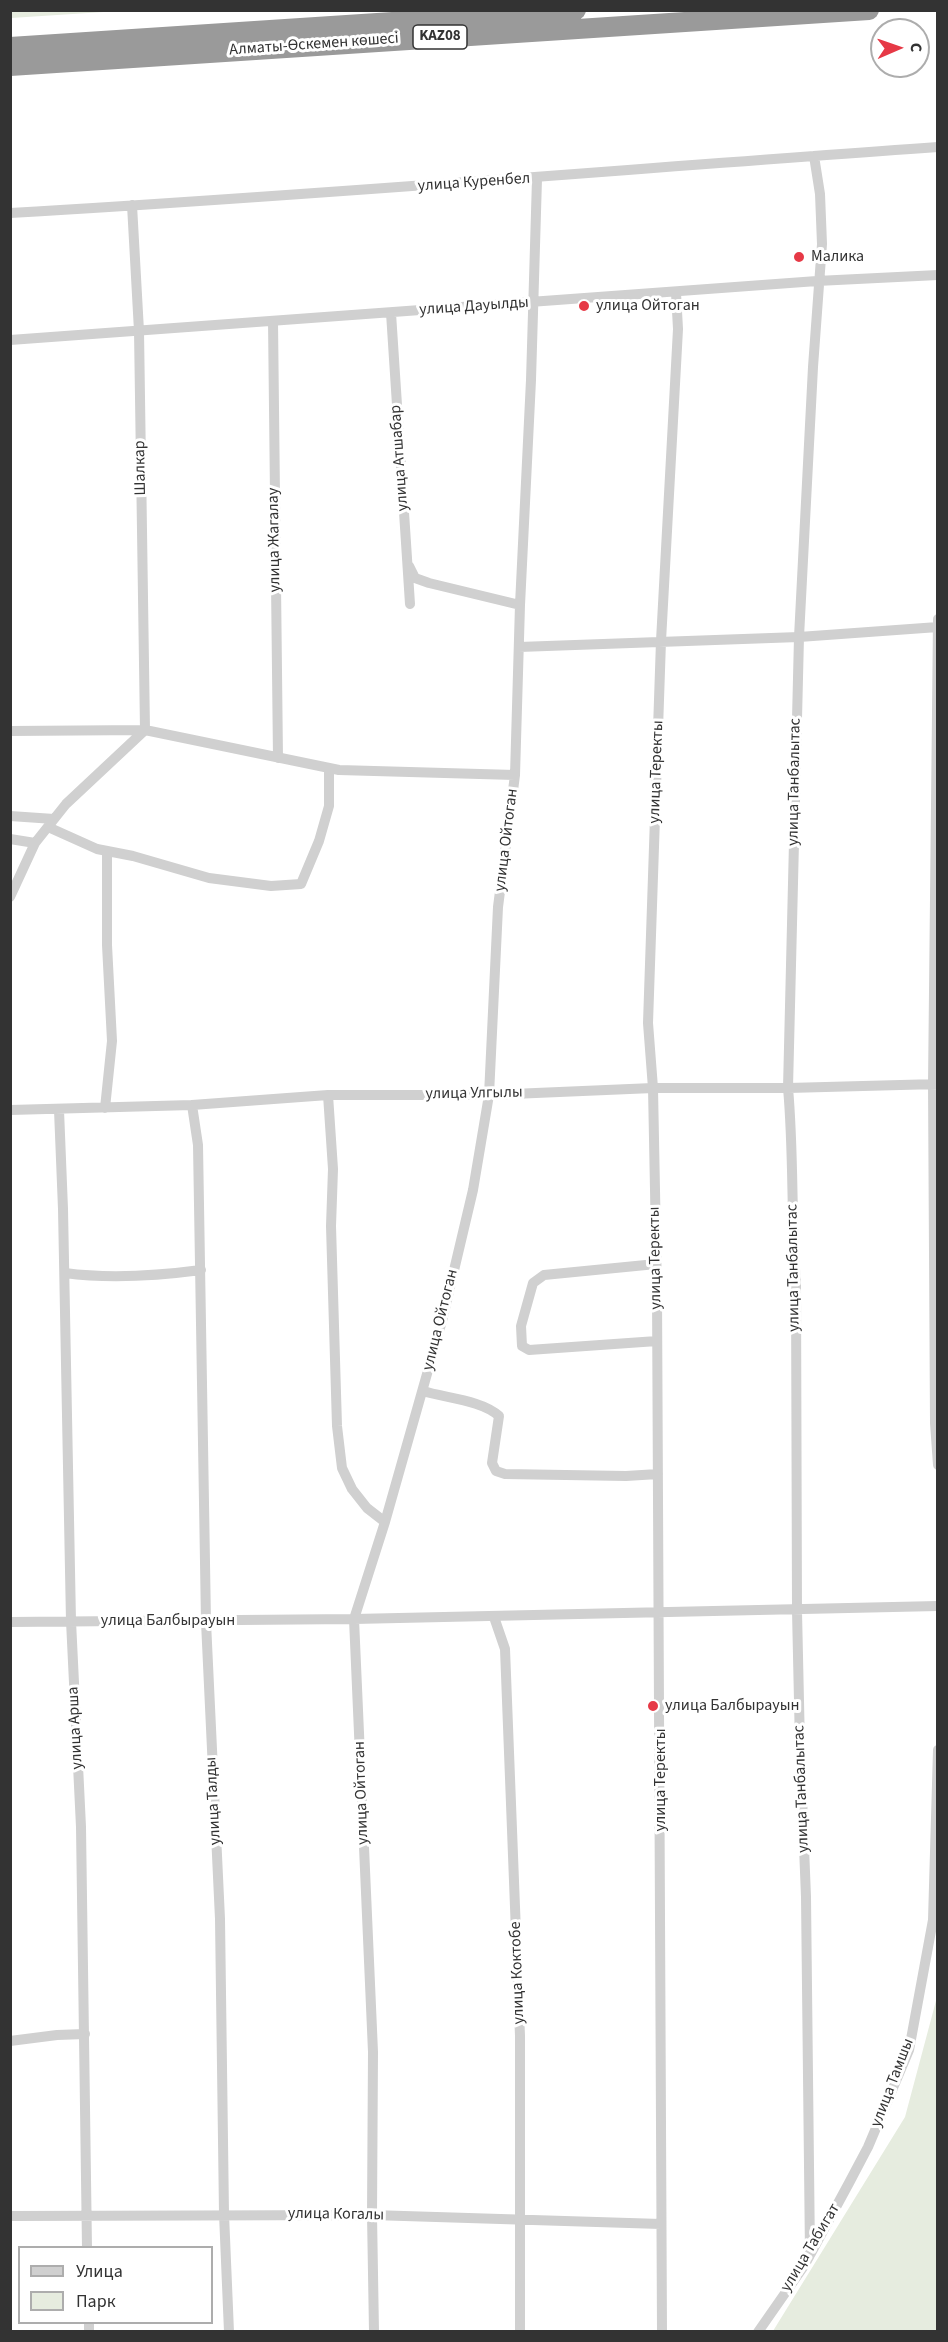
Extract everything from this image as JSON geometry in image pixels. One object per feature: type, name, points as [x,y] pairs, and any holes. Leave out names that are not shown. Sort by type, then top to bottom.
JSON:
[{"type":"highway","name":"Алматы-Өскемен көшесі","points":[[10,47],[576,10]]},
{"type":"highway","name":"Алматы-Өскемен көшесі","points":[[10,66],[632,17],[869,10]]},
{"type":"street","name":"улица Куренбел","points":[[10,213],[537,179],[642,168],[938,147]]},
{"type":"street","name":"улица Танбалытас","points":[[810,2254],[807,1897],[797,1611],[796,1284],[792,1234],[792,1130],[788,1088],[799,637],[813,367],[821,281],[820,194],[814,156]]},
{"type":"street","name":"улица Ойтоган","points":[[374,2331],[372,2215],[374,2052],[354,1619],[423,1391],[473,1190],[489,1095],[498,907],[515,775],[537,179]]},
{"type":"street","name":"Шалкар","points":[[132,205],[139,331],[145,730]]},
{"type":"street","name":"улица Дауылды","points":[[10,340],[821,281],[938,275]]},
{"type":"street","name":"улица Теректы","points":[[662,2331],[660,1614],[653,1088],[648,1023],[661,641],[678,329],[676,292]]},
{"type":"street","name":"улица Атшабар","points":[[391,313],[410,604]]},
{"type":"street","name":"улица Жагалау","points":[[273,321],[278,758]]},
{"type":"street","points":[[407,564],[416,578],[520,605]]},
{"type":"street","points":[[938,619],[935,1084],[935,1423],[938,1465]]},
{"type":"street","points":[[519,647],[799,637],[937,627]]},
{"type":"street","points":[[10,897],[35,843],[66,804],[145,730]]},
{"type":"street","points":[[10,731],[145,730],[329,768],[515,775]]},
{"type":"street","points":[[10,816],[51,823],[97,849],[209,878],[271,886],[301,884],[319,841],[329,806],[329,768]]},
{"type":"street","points":[[10,839],[35,843]]},
{"type":"street","points":[[105,1108],[112,1041],[107,945],[107,851]]},
{"type":"street","name":"улица Улгылы","points":[[10,1110],[192,1105],[328,1095],[489,1095],[653,1088],[788,1088],[935,1084]]},
{"type":"street","points":[[328,1095],[333,1169],[331,1226],[337,1426],[342,1468],[352,1489],[367,1508],[385,1522]]},
{"type":"street","name":"улица Талды","points":[[192,1105],[198,1145],[206,1622],[220,1919],[224,2214],[229,2331]]},
{"type":"street","name":"улица Арша","points":[[59,1110],[65,1273],[71,1621],[81,1827],[87,2246]]},
{"type":"street","points":[[656,1264],[544,1275],[533,1283],[521,1326],[522,1346],[529,1350],[657,1341]]},
{"type":"street","points":[[65,1273],[118,1276],[201,1270]]},
{"type":"street","points":[[423,1391],[478,1406],[499,1416],[492,1463],[496,1471],[505,1474],[626,1476],[658,1474]]},
{"type":"street","name":"улица Балбырауын","points":[[10,1622],[206,1622],[660,1614],[938,1606]]},
{"type":"street","name":"улица Коктобе","points":[[494,1617],[505,1649],[520,2036],[520,2331]]},
{"type":"street","name":"улица Тамшы","points":[[860,2162],[909,2050],[933,1920],[938,1750]]},
{"type":"street","points":[[10,2041],[85,2034]]},
{"type":"street","name":"улица Табигат","points":[[758,2331],[810,2254],[860,2162]]},
{"type":"street","name":"улица Когалы","points":[[10,2216],[372,2215],[661,2224]]},
{"type":"green space","points":[[11,10],[119,10],[119,11],[11,18]]},
{"type":"green space","points":[[937,1997],[937,2331],[773,2331],[905,2117]]},
{"type":"place","name":"Малика","points":[[799,257]]},
{"type":"place","name":"улица Ойтоган","points":[[584,306]]},
{"type":"place","name":"улица Балбырауын","points":[[653,1706]]}]
